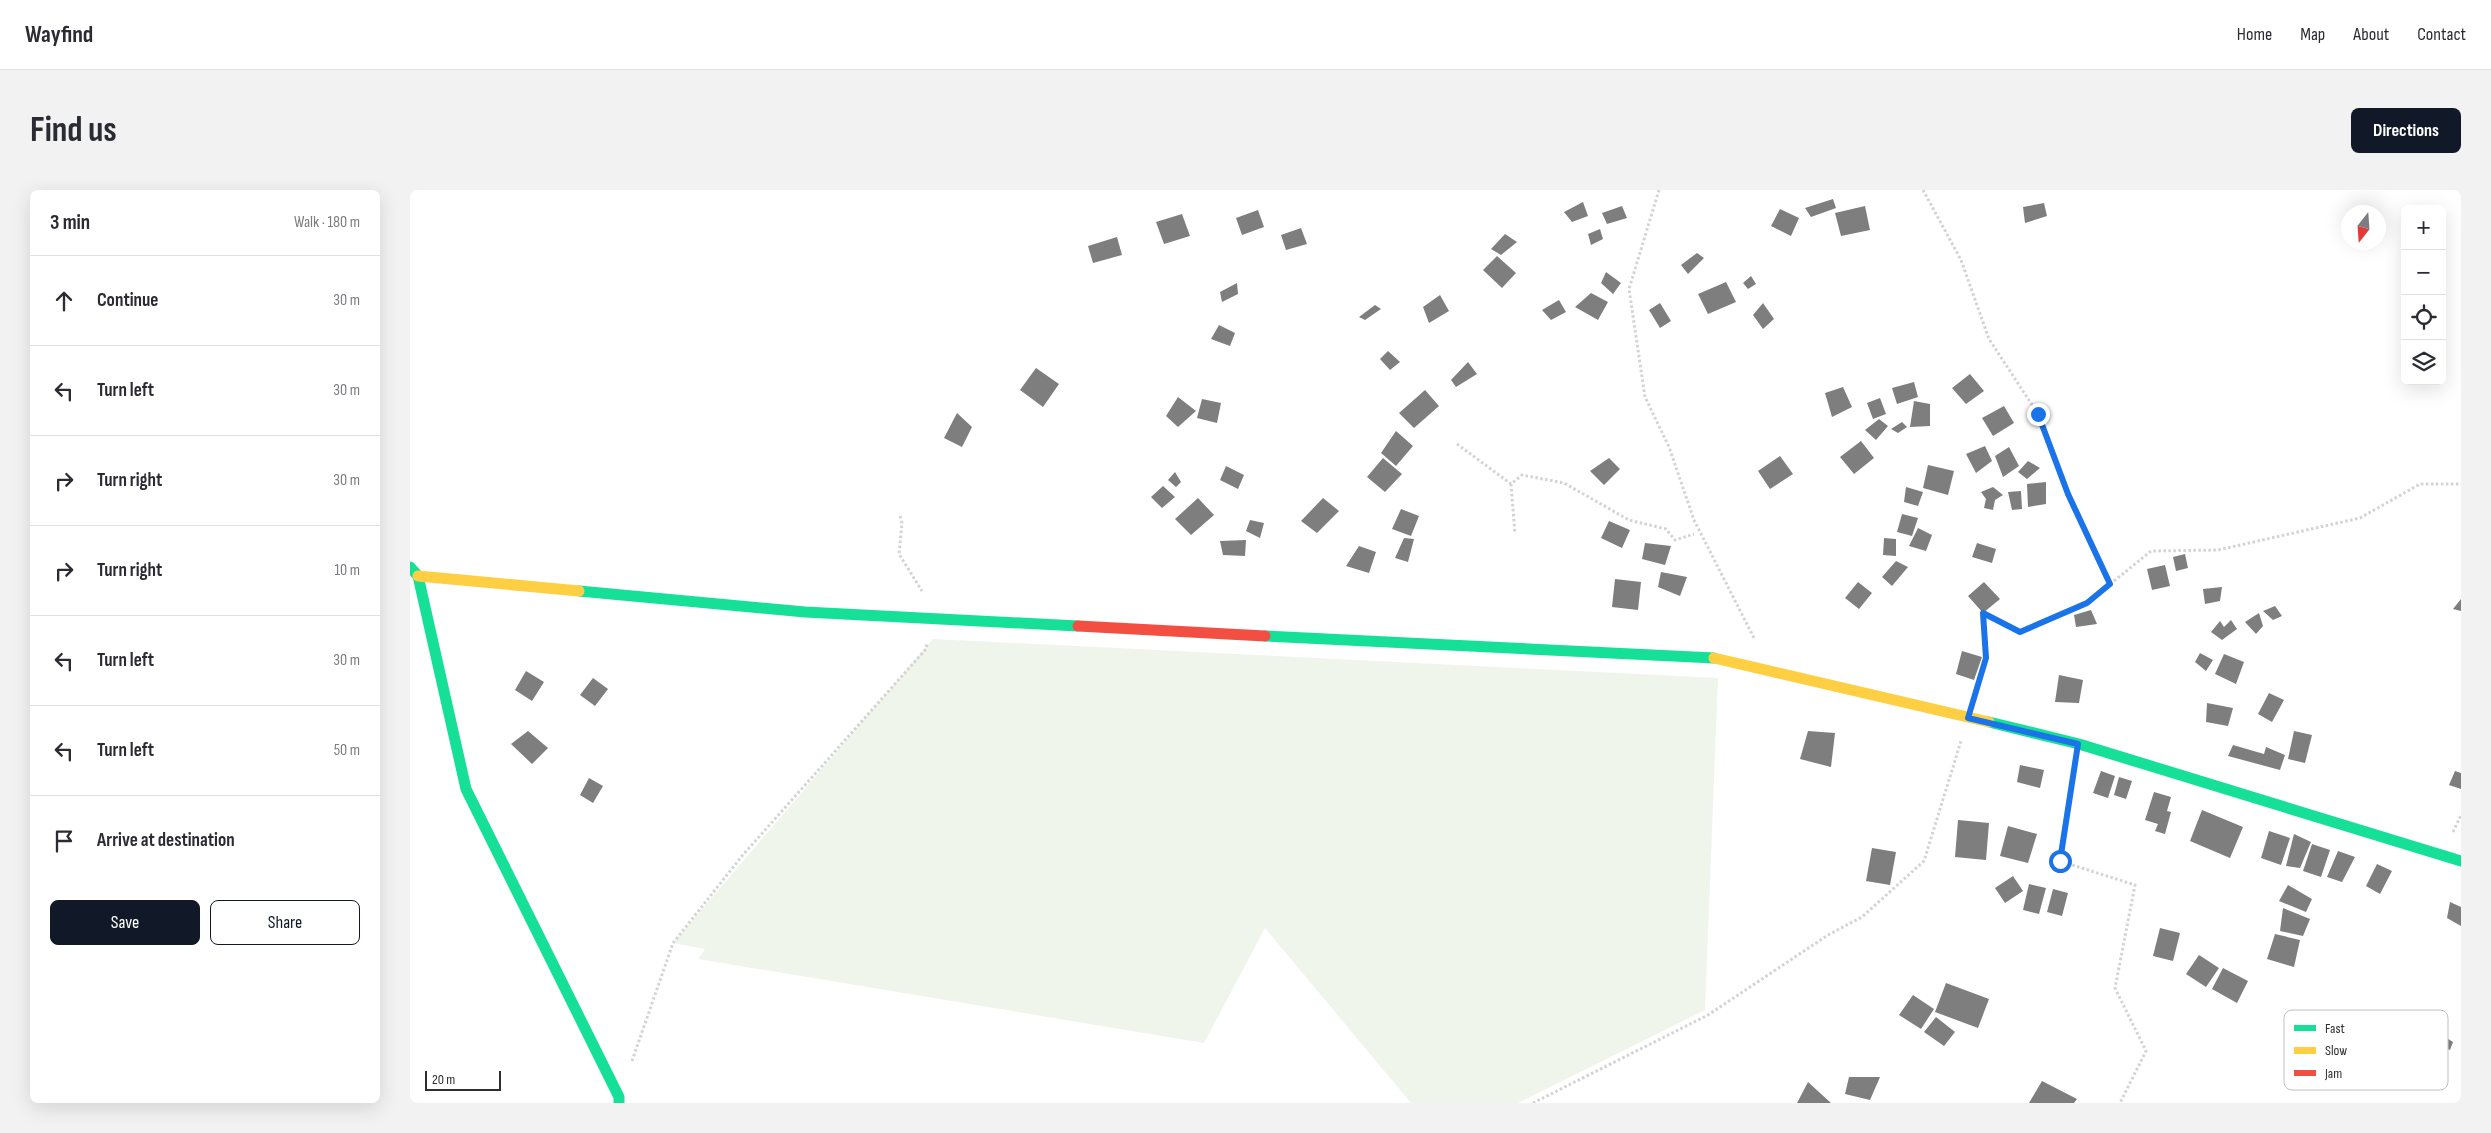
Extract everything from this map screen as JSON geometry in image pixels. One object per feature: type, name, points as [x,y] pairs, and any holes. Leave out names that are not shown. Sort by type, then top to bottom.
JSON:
[{"type":"street","points":[[619,1100],[466,789],[414,572],[805,612],[1724,658],[2078,744],[2461,861]]},
{"type":"path","points":[[1659,190],[1629,289],[1645,397],[1669,447],[1694,520],[1770,670]]},
{"type":"path","points":[[1923,190],[1962,260],[1989,339],[2038,414],[2068,494],[2110,584]]},
{"type":"path","points":[[1457,444],[1511,484],[1515,534]]},
{"type":"path","points":[[1511,484],[1522,475],[1564,483],[1629,520],[1666,529],[1676,540],[1694,534]]},
{"type":"path","points":[[1533,1103],[1708,1015],[1828,935],[1862,917],[1924,861],[1986,658],[1983,613],[2020,632],[2087,603],[2150,551],[2218,550],[2360,518],[2420,484],[2461,484]]},
{"type":"path","points":[[619,1100],[673,943],[742,856],[926,649],[931,618],[927,600],[899,554],[902,523],[900,516]]},
{"type":"path","points":[[2078,744],[2060,861],[2136,885],[2115,988],[2146,1051],[2120,1103]]},
{"type":"shaded area","points":[[933,639],[1718,678],[1705,1010],[1518,1103],[1411,1103],[1265,928],[1204,1043],[698,959],[705,949],[673,943]]},
{"type":"building","points":[[1833,199],[1836,208],[1811,217],[1805,208]]},
{"type":"building","points":[[1583,202],[1588,216],[1572,222],[1564,212]]},
{"type":"building","points":[[2044,203],[2047,216],[2025,223],[2023,207]]},
{"type":"building","points":[[1622,206],[1627,218],[1607,224],[1602,213]]},
{"type":"building","points":[[1865,206],[1870,230],[1841,236],[1835,213]]},
{"type":"building","points":[[1780,209],[1799,218],[1791,236],[1771,226]]},
{"type":"building","points":[[1258,210],[1264,227],[1242,235],[1236,218]]},
{"type":"building","points":[[1182,214],[1190,236],[1164,244],[1156,222]]},
{"type":"building","points":[[1301,228],[1307,244],[1286,250],[1281,235]]},
{"type":"building","points":[[1600,229],[1603,239],[1591,245],[1588,234]]},
{"type":"building","points":[[1505,234],[1517,242],[1501,255],[1491,249]]},
{"type":"building","points":[[1117,237],[1122,255],[1093,263],[1088,246]]},
{"type":"building","points":[[1697,253],[1704,258],[1688,274],[1681,265]]},
{"type":"building","points":[[1497,256],[1516,273],[1502,288],[1483,270]]},
{"type":"building","points":[[1606,272],[1621,283],[1613,294],[1601,283]]},
{"type":"building","points":[[1751,276],[1756,284],[1748,289],[1743,283]]},
{"type":"building","points":[[1726,282],[1736,302],[1708,314],[1698,294]]},
{"type":"building","points":[[1237,283],[1238,294],[1222,302],[1220,292]]},
{"type":"building","points":[[1591,293],[1608,302],[1598,320],[1575,307]]},
{"type":"building","points":[[1440,295],[1449,311],[1429,323],[1423,307]]},
{"type":"building","points":[[1559,300],[1566,312],[1551,320],[1542,310]]},
{"type":"building","points":[[1660,303],[1671,321],[1660,328],[1649,310]]},
{"type":"building","points":[[1763,303],[1774,319],[1763,329],[1753,315]]},
{"type":"building","points":[[1375,305],[1381,309],[1365,320],[1359,317]]},
{"type":"building","points":[[1219,325],[1235,333],[1230,346],[1211,339]]},
{"type":"building","points":[[1388,351],[1400,362],[1390,370],[1380,359]]},
{"type":"building","points":[[1468,362],[1477,374],[1456,387],[1451,380]]},
{"type":"building","points":[[1036,368],[1059,384],[1043,407],[1020,390]]},
{"type":"building","points":[[1970,374],[1984,391],[1966,404],[1952,388]]},
{"type":"building","points":[[1914,382],[1918,397],[1897,404],[1892,388]]},
{"type":"building","points":[[1843,387],[1852,407],[1832,417],[1825,393]]},
{"type":"building","points":[[1425,390],[1439,406],[1414,428],[1399,413]]},
{"type":"building","points":[[1178,397],[1196,411],[1178,427],[1166,416]]},
{"type":"building","points":[[1880,398],[1886,414],[1873,419],[1867,403]]},
{"type":"building","points":[[1202,399],[1221,403],[1217,423],[1197,418]]},
{"type":"building","points":[[1914,401],[1930,404],[1930,426],[1910,427]]},
{"type":"building","points":[[2004,406],[2014,423],[1993,436],[1982,418]]},
{"type":"building","points":[[957,413],[972,427],[962,447],[944,438]]},
{"type":"building","points":[[1879,419],[1888,426],[1876,440],[1865,430]]},
{"type":"building","points":[[1902,422],[1907,427],[1898,433],[1891,429]]},
{"type":"building","points":[[1396,431],[1413,446],[1396,466],[1381,453]]},
{"type":"building","points":[[1861,441],[1874,458],[1854,474],[1840,457]]},
{"type":"building","points":[[1985,446],[1992,461],[1976,473],[1966,454]]},
{"type":"building","points":[[2009,447],[2019,466],[2003,477],[1995,456]]},
{"type":"building","points":[[1780,456],[1793,474],[1770,489],[1758,471]]},
{"type":"building","points":[[1383,458],[1402,474],[1385,492],[1367,477]]},
{"type":"building","points":[[1609,458],[1620,469],[1604,485],[1590,471]]},
{"type":"building","points":[[2028,461],[2040,468],[2027,479],[2018,472]]},
{"type":"building","points":[[1928,465],[1954,471],[1948,495],[1923,488]]},
{"type":"building","points":[[1226,466],[1244,475],[1238,489],[1220,480]]},
{"type":"building","points":[[1175,472],[1181,482],[1176,487],[1168,480]]},
{"type":"building","points":[[2046,482],[2046,504],[2028,507],[2027,484]]},
{"type":"building","points":[[1163,486],[1175,497],[1162,508],[1151,497]]},
{"type":"building","points":[[1906,487],[1923,492],[1918,506],[1904,502]]},
{"type":"building","points":[[1993,487],[2003,495],[1995,500],[1993,510],[1984,508],[1986,499],[1981,492]]},
{"type":"building","points":[[2021,491],[2022,509],[2012,510],[2008,492]]},
{"type":"building","points":[[1198,498],[1214,515],[1191,535],[1175,519]]},
{"type":"building","points":[[1323,498],[1339,511],[1317,533],[1301,521]]},
{"type":"building","points":[[1401,509],[1419,516],[1411,536],[1392,529]]},
{"type":"building","points":[[1902,514],[1918,518],[1912,536],[1897,532]]},
{"type":"building","points":[[1250,520],[1264,523],[1260,538],[1246,531]]},
{"type":"building","points":[[1609,521],[1630,530],[1622,548],[1601,538]]},
{"type":"building","points":[[1918,528],[1932,535],[1926,551],[1909,546]]},
{"type":"building","points":[[1404,538],[1414,539],[1408,562],[1395,558]]},
{"type":"building","points":[[1884,538],[1896,539],[1896,556],[1883,555]]},
{"type":"building","points":[[1246,540],[1245,556],[1223,555],[1220,541]]},
{"type":"building","points":[[1645,543],[1671,546],[1665,565],[1642,559]]},
{"type":"building","points":[[1977,543],[1996,549],[1992,563],[1972,557]]},
{"type":"building","points":[[1359,546],[1376,552],[1369,573],[1346,566]]},
{"type":"building","points":[[2185,554],[2188,568],[2176,571],[2173,557]]},
{"type":"building","points":[[1896,561],[1908,567],[1892,586],[1882,577]]},
{"type":"building","points":[[2165,565],[2170,586],[2152,590],[2147,569]]},
{"type":"building","points":[[1661,572],[1687,577],[1680,596],[1658,587]]},
{"type":"building","points":[[1615,579],[1641,582],[1638,610],[1612,607]]},
{"type":"building","points":[[1858,582],[1872,593],[1859,609],[1845,598]]},
{"type":"building","points":[[1984,582],[2000,599],[1983,613],[1968,596]]},
{"type":"building","points":[[2222,587],[2220,601],[2205,604],[2203,589]]},
{"type":"building","points":[[2461,599],[2461,611],[2453,609]]},
{"type":"building","points":[[2275,606],[2282,616],[2273,620],[2263,611]]},
{"type":"building","points":[[2091,610],[2097,624],[2076,627],[2074,615]]},
{"type":"building","points":[[2259,613],[2263,626],[2256,634],[2245,622]]},
{"type":"building","points":[[2231,620],[2237,629],[2222,640],[2211,632],[2220,621],[2224,627]]},
{"type":"building","points":[[1962,651],[1982,657],[1974,680],[1956,674]]},
{"type":"building","points":[[2200,653],[2213,660],[2206,671],[2195,662]]},
{"type":"building","points":[[2224,654],[2244,662],[2236,684],[2215,674]]},
{"type":"building","points":[[526,671],[544,682],[532,701],[515,690]]},
{"type":"building","points":[[2059,675],[2083,680],[2079,703],[2055,702]]},
{"type":"building","points":[[593,678],[608,689],[595,706],[580,695]]},
{"type":"building","points":[[2269,693],[2284,700],[2272,722],[2258,714]]},
{"type":"building","points":[[2207,703],[2233,708],[2228,726],[2206,722]]},
{"type":"building","points":[[528,731],[548,748],[532,764],[511,744]]},
{"type":"building","points":[[1808,731],[1835,733],[1831,767],[1800,759]]},
{"type":"building","points":[[2294,731],[2312,735],[2305,763],[2288,759]]},
{"type":"building","points":[[2233,745],[2264,754],[2266,747],[2285,755],[2280,770],[2228,756]]},
{"type":"building","points":[[2020,765],[2044,770],[2040,788],[2017,782]]},
{"type":"building","points":[[2101,771],[2115,776],[2108,798],[2093,793]]},
{"type":"building","points":[[2455,771],[2461,773],[2461,789],[2449,785]]},
{"type":"building","points":[[2119,777],[2132,781],[2126,799],[2114,795]]},
{"type":"building","points":[[589,778],[603,786],[593,803],[580,795]]},
{"type":"building","points":[[2154,792],[2171,797],[2167,811],[2171,812],[2165,834],[2155,831],[2158,824],[2145,820]]},
{"type":"building","points":[[2202,810],[2243,827],[2230,858],[2190,841]]},
{"type":"building","points":[[1958,820],[1989,823],[1986,860],[1955,857]]},
{"type":"building","points":[[2008,826],[2037,834],[2028,863],[2000,856]]},
{"type":"building","points":[[2269,831],[2290,838],[2281,865],[2261,858]]},
{"type":"building","points":[[2294,834],[2311,842],[2300,868],[2286,866]]},
{"type":"building","points":[[2312,844],[2330,850],[2321,877],[2303,871]]},
{"type":"building","points":[[1872,848],[1896,852],[1890,885],[1866,881]]},
{"type":"building","points":[[2338,851],[2355,857],[2342,882],[2327,877]]},
{"type":"building","points":[[2377,864],[2392,871],[2380,894],[2366,886]]},
{"type":"building","points":[[2013,876],[2023,891],[2005,903],[1995,888]]},
{"type":"building","points":[[2029,884],[2046,888],[2039,914],[2023,910]]},
{"type":"building","points":[[2288,885],[2312,899],[2306,912],[2279,901]]},
{"type":"building","points":[[2053,889],[2068,893],[2062,916],[2047,912]]},
{"type":"building","points":[[2450,902],[2461,907],[2461,926],[2447,918]]},
{"type":"building","points":[[2283,908],[2310,919],[2303,936],[2280,931]]},
{"type":"building","points":[[2160,928],[2180,933],[2173,961],[2153,956]]},
{"type":"building","points":[[2275,934],[2300,940],[2294,967],[2267,959]]},
{"type":"building","points":[[2199,955],[2219,968],[2206,987],[2186,974]]},
{"type":"building","points":[[2223,968],[2248,981],[2237,1003],[2212,989]]},
{"type":"building","points":[[1946,983],[1989,999],[1978,1028],[1935,1012]]},
{"type":"building","points":[[1913,995],[1934,1009],[1921,1029],[1899,1015]]},
{"type":"building","points":[[1936,1017],[1955,1032],[1944,1046],[1924,1032]]},
{"type":"building","points":[[2448,1039],[2453,1042],[2450,1050],[2448,1049]]},
{"type":"building","points":[[1849,1077],[1880,1077],[1870,1100],[1845,1094]]},
{"type":"building","points":[[2042,1081],[2077,1099],[2074,1103],[2029,1103]]},
{"type":"building","points":[[1808,1082],[1831,1103],[1797,1103]]},
{"type":"traffic: fast","points":[[410,567],[418,576],[466,789],[619,1097],[619,1103]]},
{"type":"traffic: fast","points":[[579,591],[805,612],[1078,626]]},
{"type":"traffic: fast","points":[[1265,636],[1714,658]]},
{"type":"traffic: fast","points":[[1989,722],[2079,744],[2461,861]]},
{"type":"traffic: slow","points":[[418,576],[579,591]]},
{"type":"traffic: slow","points":[[1714,658],[1989,722]]},
{"type":"traffic: jam","points":[[1078,626],[1265,636]]},
{"type":"route","points":[[2038,414],[2068,494],[2110,584],[2087,603],[2020,632],[1983,613],[1986,658],[1968,718],[2078,744],[2060,861]]}]
